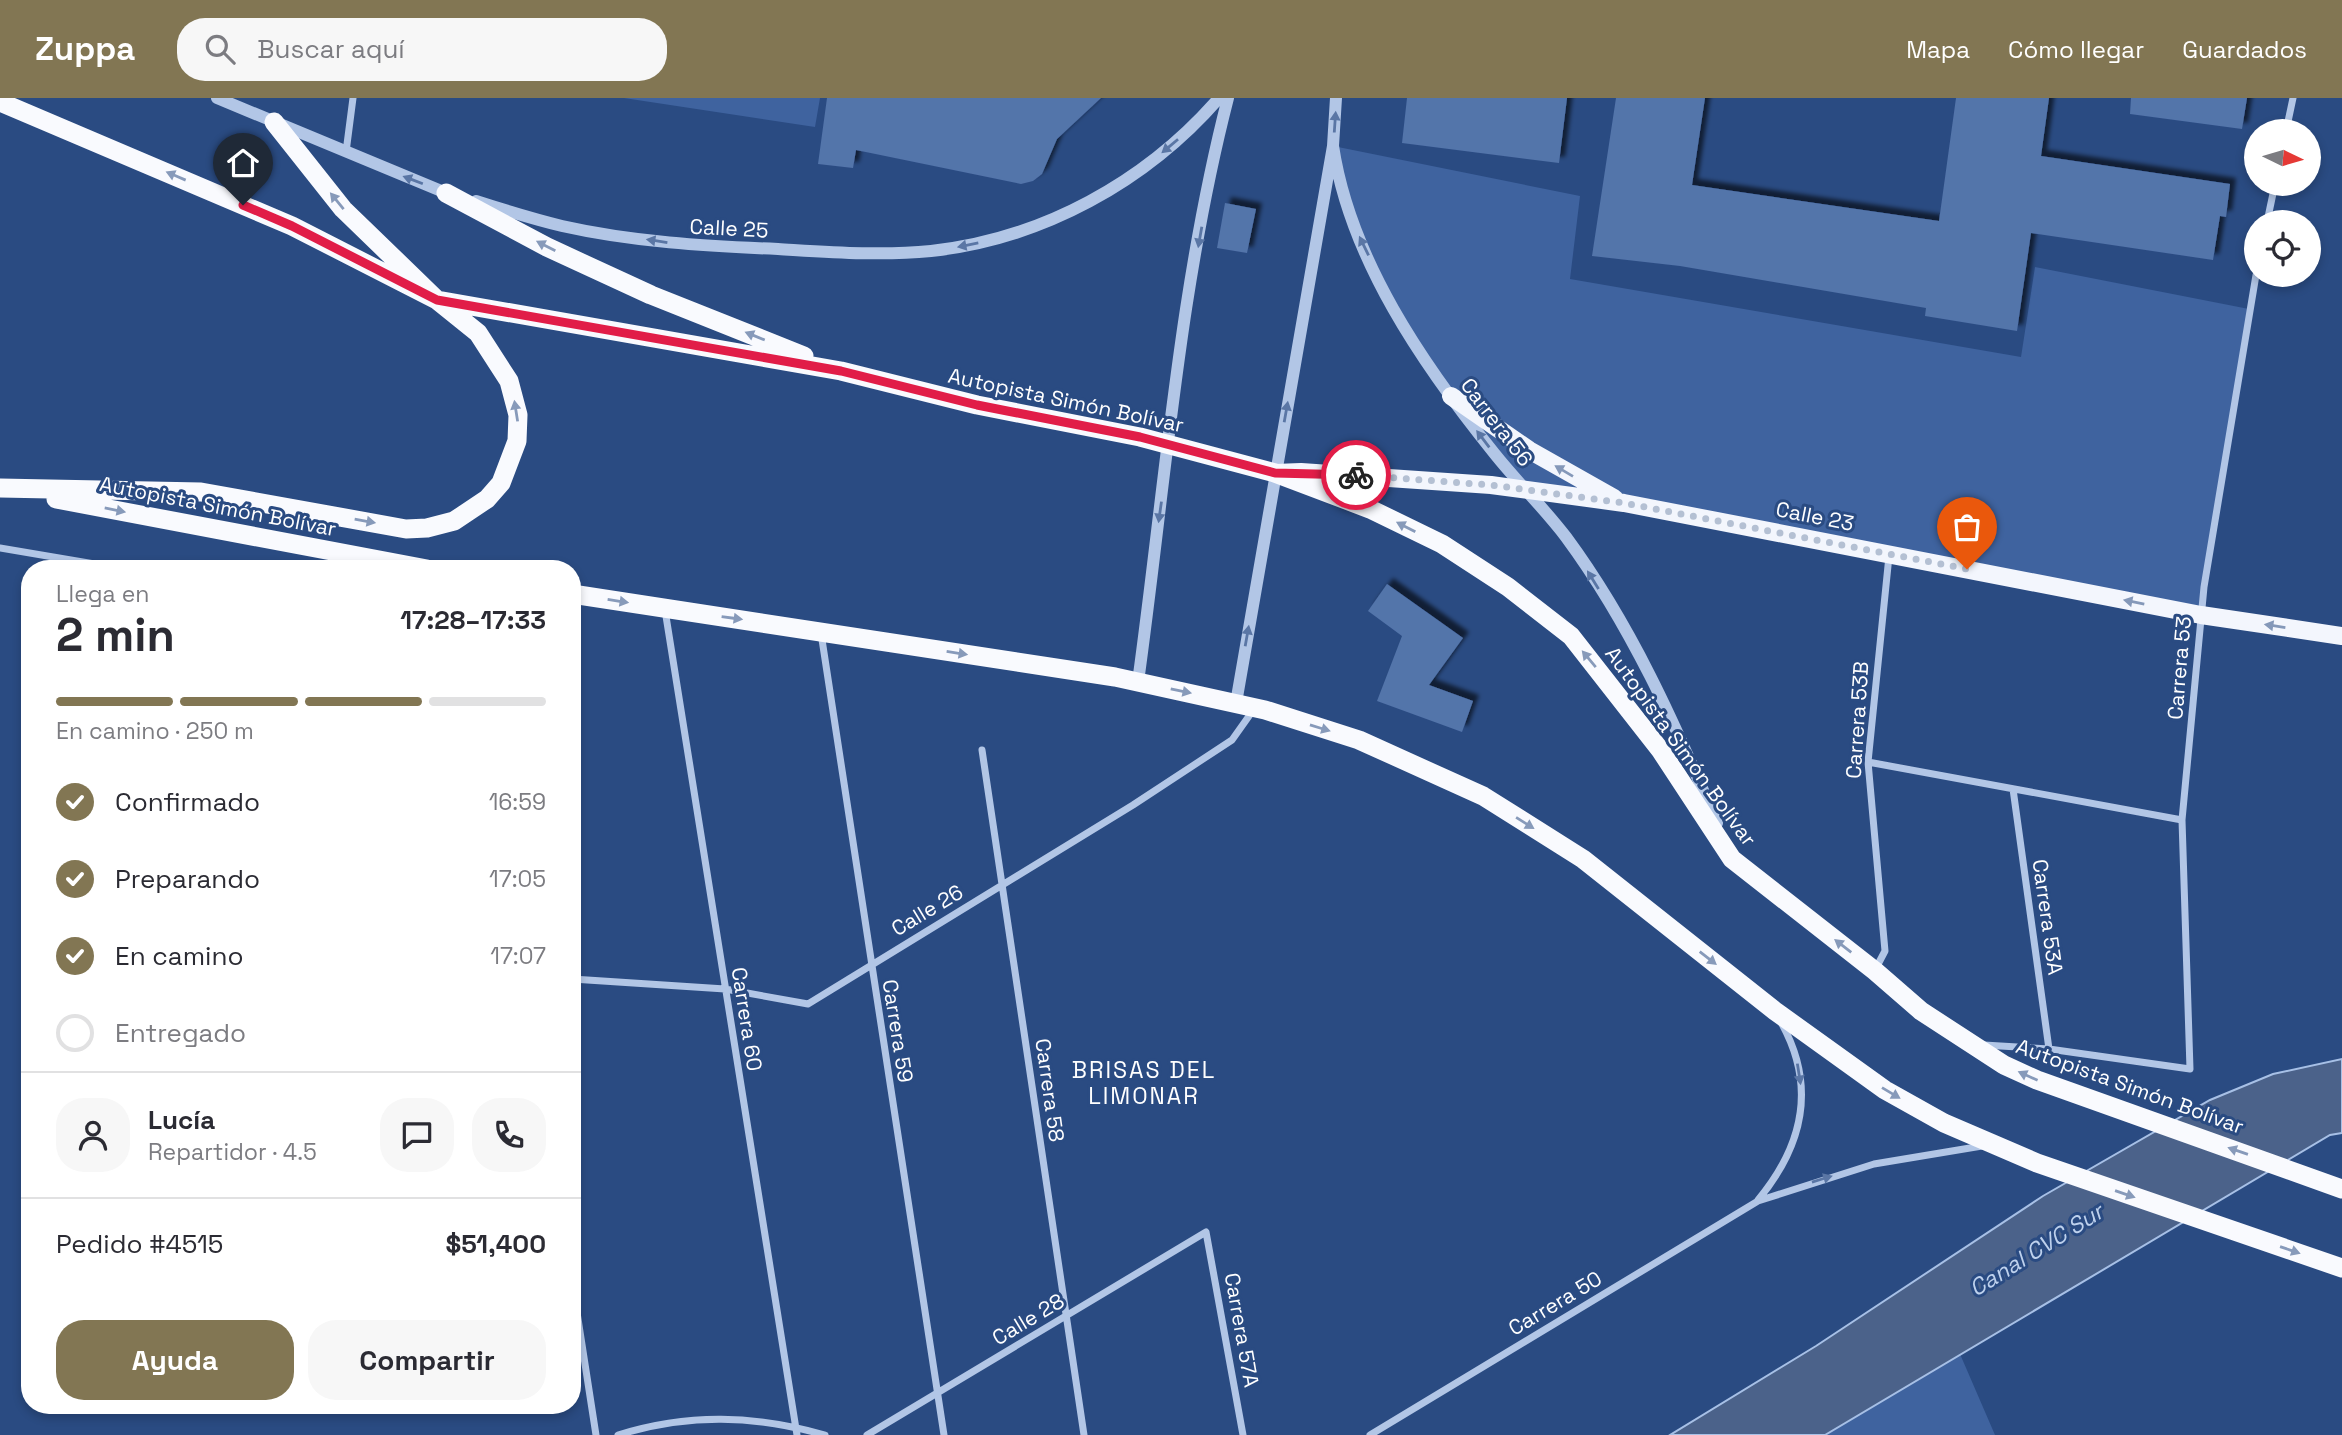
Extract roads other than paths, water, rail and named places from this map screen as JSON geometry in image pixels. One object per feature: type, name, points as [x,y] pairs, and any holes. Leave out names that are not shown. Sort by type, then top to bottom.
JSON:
[{"type":"highway","name":"Autopista Simón Bolívar","points":[[0,102],[292,226],[437,300],[841,371],[977,405],[1169,444],[1275,473],[1370,509],[1441,544],[1508,587],[1571,636],[1661,751],[1732,859],[1875,971],[1921,1011],[1968,1043],[2015,1070],[2342,1189]]},
{"type":"highway","points":[[0,488],[201,492],[406,529],[427,528],[454,521],[472,511],[501,483],[516,450],[518,415],[509,381],[478,333],[437,300],[343,209],[274,122]]},
{"type":"highway","points":[[446,193],[547,247],[651,295],[841,371]]},
{"type":"highway","name":"Autopista Simón Bolívar","points":[[0,488],[380,560]]},
{"type":"highway","points":[[581,595],[1138,682],[1245,706],[1359,740],[1483,796],[1583,859],[1775,1011],[1885,1090],[1944,1124],[2037,1163],[2342,1268]]},
{"type":"main road","points":[[1451,396],[1529,450],[1624,503]]},
{"type":"main road","name":"Calle 23","points":[[1275,473],[1301,472],[1491,485],[1526,492],[1624,503],[2201,615],[2342,636]]},
{"type":"street","name":"Calle 25","points":[[217,98],[446,193],[562,226],[682,245],[875,254],[931,251],[1006,236],[1077,208],[1143,169],[1175,143],[1219,98]]},
{"type":"street","points":[[346,152],[354,98]]},
{"type":"street","points":[[1138,682],[1186,317],[1228,98]]},
{"type":"street","name":"Carrera 56","points":[[1245,706],[1275,473],[1333,146],[1336,98]]},
{"type":"street","points":[[2289,119],[2293,98]]},
{"type":"street","name":"Carrera 56","points":[[1333,146],[1339,186],[1353,224],[1414,341],[1451,396],[1526,492],[1566,537],[1638,652],[1668,707],[1732,859]]},
{"type":"street","name":"Carrera 53","points":[[2049,1049],[2190,1069],[2182,820],[2201,615],[2254,287]]},
{"type":"street","points":[[0,548],[71,560]]},
{"type":"street","name":"Carrera 53B","points":[[1875,971],[1885,951],[1867,762],[1889,554]]},
{"type":"street","name":"Carrera 60","points":[[665,609],[797,1431]]},
{"type":"street","name":"Carrera 59","points":[[821,631],[870,966],[944,1435]]},
{"type":"street","name":"Calle 26","points":[[581,980],[724,989],[808,1004],[1232,740],[1245,706]]},
{"type":"street","name":"Carrera 58","points":[[982,750],[1084,1435]]},
{"type":"street","points":[[1867,762],[2182,820]]},
{"type":"street","name":"Carrera 53A","points":[[2013,789],[2049,1049]]},
{"type":"street","name":"Carrera 50","points":[[1758,1201],[1779,1175],[1789,1154],[1802,1110],[1801,1075],[1792,1041],[1775,1011]]},
{"type":"street","points":[[1968,1043],[2049,1049]]},
{"type":"street","name":"Carrera 50","points":[[1370,1435],[1758,1201],[1874,1164],[1933,1152],[1993,1145]]},
{"type":"street","name":"Calle 28","points":[[867,1435],[1206,1232]]},
{"type":"street","name":"Carrera 57A","points":[[1206,1232],[1243,1435]]},
{"type":"street","points":[[581,1338],[596,1435]]},
{"type":"street","points":[[618,1435],[673,1423],[734,1417],[825,1435]]},
{"type":"water","name":"Canal CVC Sur","points":[[2342,1059],[2342,1133],[2330,1135],[1825,1435],[1670,1435],[1816,1346],[2043,1196],[2210,1100],[2273,1074]]},
{"type":"district","name":"BRISAS DEL LIMONAR","points":[[1144,1083]]}]
